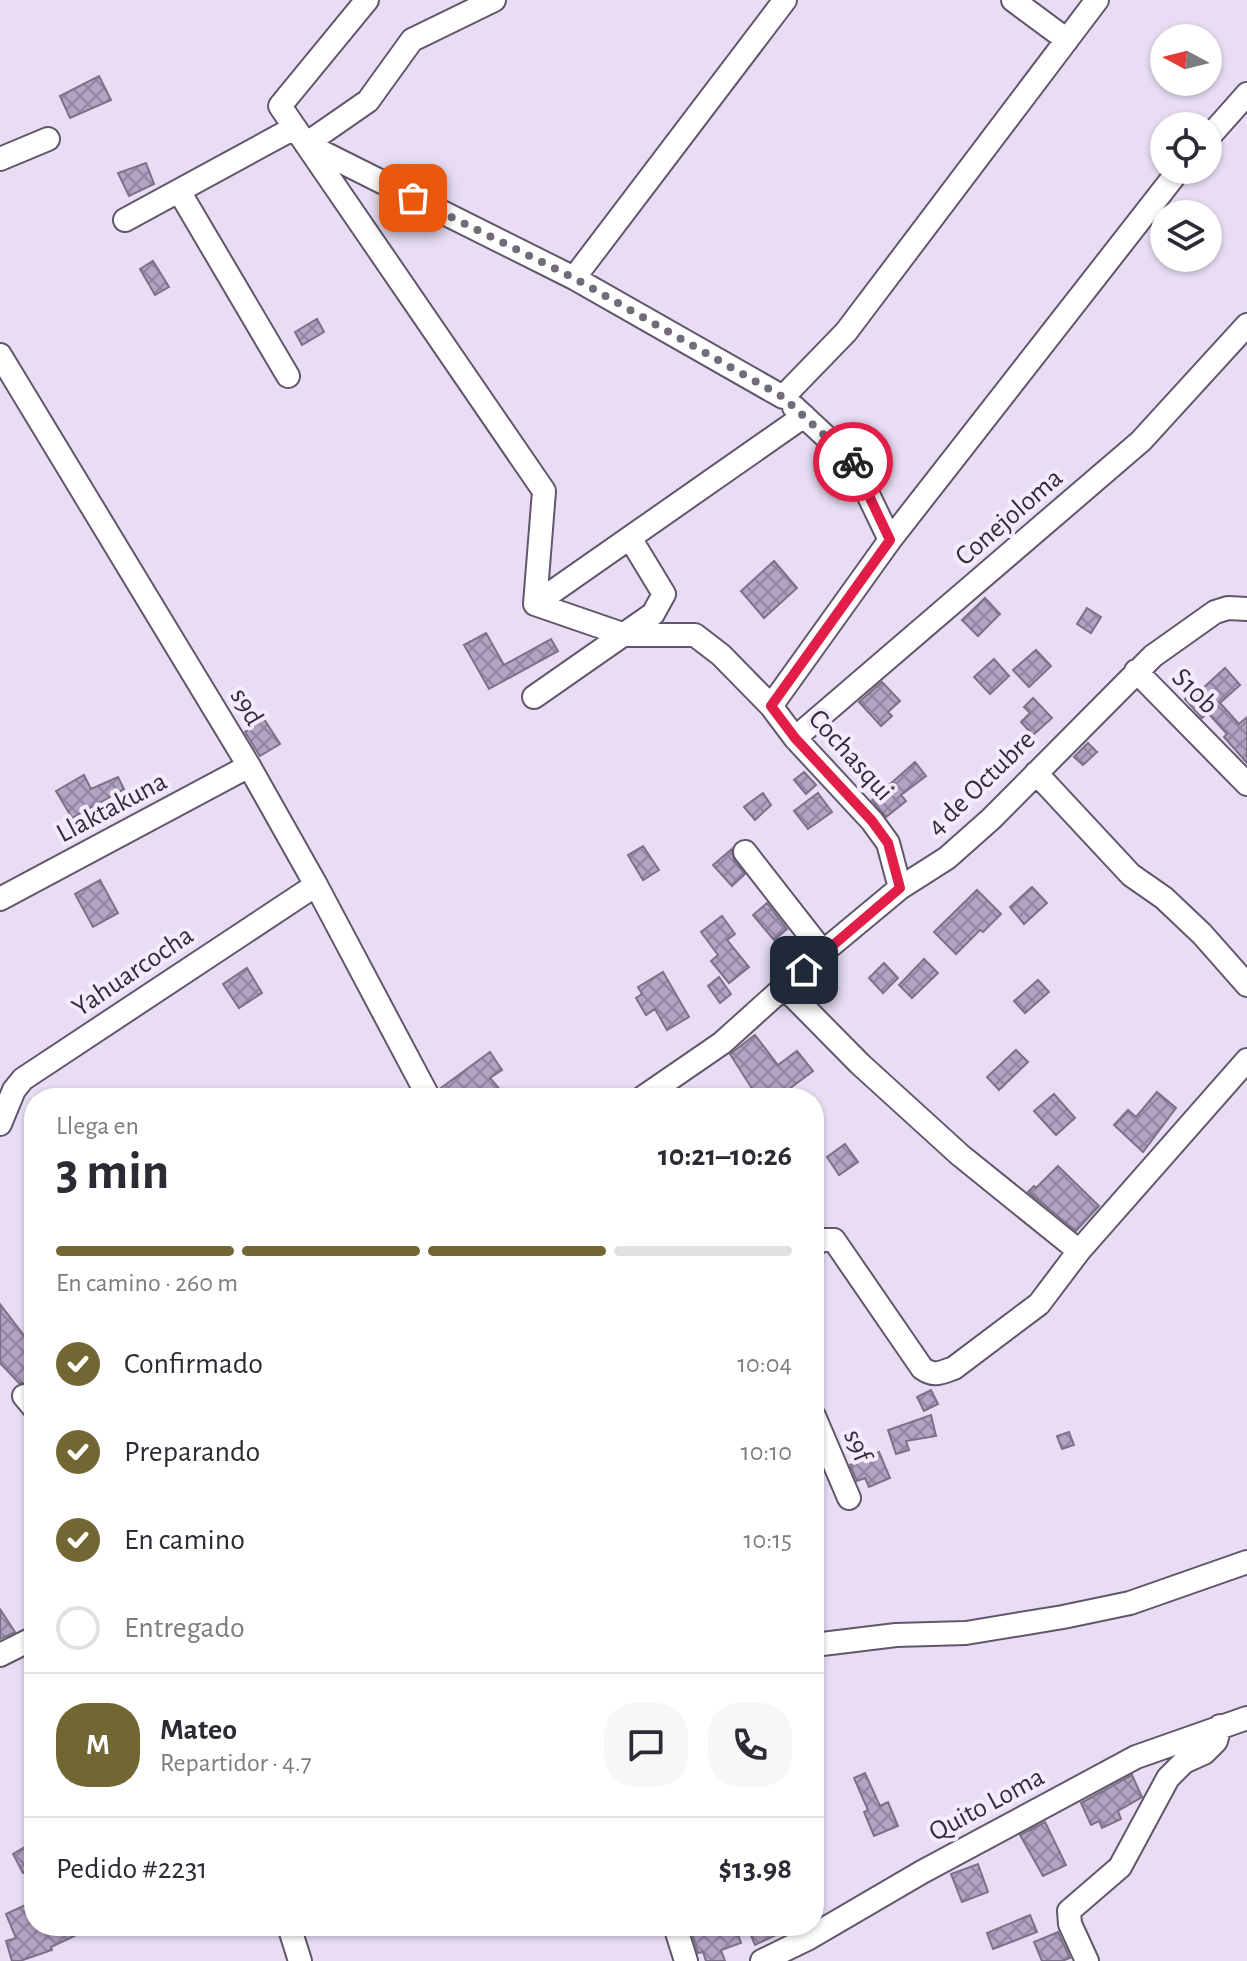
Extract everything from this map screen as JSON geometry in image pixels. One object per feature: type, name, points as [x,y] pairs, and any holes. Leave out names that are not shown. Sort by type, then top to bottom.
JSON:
[{"type":"street","points":[[367,0],[280,106],[544,491],[535,604]]},
{"type":"street","points":[[125,220],[368,101],[412,40],[494,0]]},
{"type":"street","points":[[574,278],[785,0]]},
{"type":"street","points":[[1013,0],[1067,40]]},
{"type":"street","points":[[783,397],[846,332],[1097,0]]},
{"type":"street","points":[[1222,122],[1247,94]]},
{"type":"street","points":[[300,136],[574,278],[783,397],[852,461],[890,540]]},
{"type":"street","points":[[0,159],[48,139]]},
{"type":"street","points":[[771,706],[890,540],[1168,184]]},
{"type":"street","points":[[179,191],[288,376]]},
{"type":"street","name":"Conejoloma","points":[[795,738],[1141,441],[1247,325]]},
{"type":"street","name":"s9d","points":[[0,355],[249,766],[424,1088]]},
{"type":"street","points":[[535,604],[804,416]]},
{"type":"street","points":[[534,697],[653,614],[664,594],[630,538]]},
{"type":"street","name":"Cochasqui","points":[[535,604],[625,635],[695,635],[721,655],[771,706],[795,738],[872,821],[888,843],[900,888]]},
{"type":"street","name":"4 de Octubre","points":[[670,1088],[823,952],[900,888],[947,858],[991,819],[1153,656],[1215,612],[1228,608],[1247,609]]},
{"type":"street","name":"S10b","points":[[1136,671],[1247,784]]},
{"type":"street","name":"Llaktakuna","points":[[0,899],[249,766]]},
{"type":"street","points":[[1036,773],[1131,875],[1164,898],[1202,934],[1247,985]]},
{"type":"street","points":[[745,852],[823,952]]},
{"type":"street","name":"Yahuarcocha","points":[[0,1124],[14,1090],[23,1079],[316,885]]},
{"type":"street","points":[[785,988],[860,1064],[960,1155],[1079,1251]]},
{"type":"street","points":[[824,1240],[834,1240],[922,1368],[937,1375],[954,1368],[1039,1304],[1079,1251],[1247,1060]]},
{"type":"street","name":"s9f","points":[[824,1439],[849,1498]]},
{"type":"street","points":[[824,1644],[896,1635],[966,1633],[1063,1617],[1130,1603],[1247,1562]]},
{"type":"street","points":[[0,1655],[24,1643]]},
{"type":"street","name":"Quito Loma","points":[[824,1929],[922,1872],[1136,1757],[1247,1718]]},
{"type":"street","points":[[1087,1961],[1070,1924],[1069,1911],[1120,1867],[1168,1778],[1184,1762],[1204,1753],[1216,1741],[1220,1726]]},
{"type":"street","points":[[292,1936],[300,1961]]},
{"type":"street","points":[[678,1936],[686,1961]]},
{"type":"street","name":"Quito Loma","points":[[762,1961],[812,1936]]},
{"type":"building","points":[[99,76],[111,100],[70,118],[60,96]]},
{"type":"building","points":[[146,163],[154,184],[129,196],[118,173]]},
{"type":"building","points":[[153,261],[169,287],[155,295],[140,269]]},
{"type":"building","points":[[317,319],[324,332],[302,345],[295,332]]},
{"type":"building","points":[[774,561],[797,588],[764,618],[741,591]]},
{"type":"building","points":[[985,598],[1000,614],[978,636],[962,620]]},
{"type":"building","points":[[1087,608],[1101,617],[1091,633],[1077,624]]},
{"type":"building","points":[[486,633],[504,665],[551,639],[558,651],[489,689],[464,645]]},
{"type":"building","points":[[1036,650],[1051,666],[1029,687],[1013,670]]},
{"type":"building","points":[[994,659],[1009,676],[990,694],[974,677]]},
{"type":"building","points":[[1225,668],[1240,685],[1220,703],[1239,724],[1247,717],[1247,763],[1208,713],[1202,718],[1185,699],[1199,686],[1202,689]]},
{"type":"building","points":[[882,682],[900,701],[888,712],[892,716],[881,726],[859,702]]},
{"type":"building","points":[[1033,698],[1052,718],[1033,735],[1021,722],[1030,713],[1024,707]]},
{"type":"building","points":[[264,719],[280,744],[260,756],[245,732]]},
{"type":"building","points":[[1088,743],[1097,752],[1083,765],[1074,757]]},
{"type":"building","points":[[915,762],[926,776],[901,795],[906,801],[886,817],[872,800]]},
{"type":"building","points":[[804,772],[816,785],[806,794],[794,780]]},
{"type":"building","points":[[84,775],[91,789],[118,777],[124,789],[72,818],[56,791]]},
{"type":"building","points":[[763,793],[771,805],[755,820],[744,807]]},
{"type":"building","points":[[818,793],[832,812],[808,829],[794,811]]},
{"type":"building","points":[[643,846],[659,870],[643,880],[628,855]]},
{"type":"building","points":[[732,849],[734,860],[745,874],[732,886],[713,865]]},
{"type":"building","points":[[100,880],[118,913],[93,927],[75,894]]},
{"type":"building","points":[[1032,887],[1047,903],[1024,924],[1010,907]]},
{"type":"building","points":[[977,890],[1001,914],[956,954],[934,932]]},
{"type":"building","points":[[767,903],[787,929],[774,940],[753,915]]},
{"type":"building","points":[[722,916],[735,934],[727,940],[749,967],[729,983],[711,961],[718,955],[701,932]]},
{"type":"building","points":[[924,959],[938,973],[912,998],[899,985]]},
{"type":"building","points":[[884,963],[898,978],[883,993],[869,978]]},
{"type":"building","points":[[247,968],[262,993],[239,1008],[223,984]]},
{"type":"building","points":[[663,972],[689,1017],[667,1030],[655,1009],[646,1015],[636,998],[642,994],[638,987]]},
{"type":"building","points":[[719,977],[731,994],[720,1003],[708,986]]},
{"type":"building","points":[[1038,980],[1049,992],[1025,1013],[1014,1001]]},
{"type":"building","points":[[755,1035],[778,1065],[797,1051],[813,1071],[790,1088],[752,1088],[730,1054]]},
{"type":"building","points":[[1016,1050],[1028,1062],[999,1090],[987,1077]]},
{"type":"building","points":[[490,1052],[502,1070],[490,1078],[498,1088],[441,1088]]},
{"type":"building","points":[[1157,1092],[1176,1108],[1143,1152],[1114,1125],[1128,1110],[1136,1117]]},
{"type":"building","points":[[1054,1094],[1075,1118],[1056,1135],[1034,1111]]},
{"type":"building","points":[[845,1144],[858,1162],[839,1175],[827,1157]]},
{"type":"building","points":[[1058,1166],[1099,1206],[1076,1231],[1028,1192]]},
{"type":"building","points":[[0,1304],[24,1335],[24,1384],[19,1383],[0,1363]]},
{"type":"building","points":[[931,1390],[938,1404],[924,1411],[917,1397]]},
{"type":"building","points":[[931,1415],[936,1436],[906,1441],[909,1450],[896,1454],[888,1430]]},
{"type":"building","points":[[1069,1432],[1074,1445],[1062,1449],[1057,1436]]},
{"type":"building","points":[[879,1452],[890,1478],[869,1487],[865,1478],[857,1481],[850,1465]]},
{"type":"building","points":[[0,1609],[15,1632],[0,1639]]},
{"type":"building","points":[[865,1773],[880,1806],[888,1802],[898,1826],[874,1836],[864,1812],[868,1810],[854,1778]]},
{"type":"building","points":[[1132,1775],[1142,1797],[1118,1811],[1121,1819],[1102,1828],[1099,1821],[1091,1825],[1081,1803]]},
{"type":"building","points":[[1045,1822],[1066,1865],[1043,1876],[1020,1835]]},
{"type":"building","points":[[24,1848],[24,1872],[23,1873],[13,1854]]},
{"type":"building","points":[[978,1864],[988,1892],[962,1902],[951,1874]]},
{"type":"building","points":[[24,1906],[24,1936],[74,1936],[51,1947],[52,1950],[12,1961],[6,1941],[16,1938],[6,1914]]},
{"type":"building","points":[[1030,1915],[1037,1932],[993,1949],[987,1933]]},
{"type":"building","points":[[1058,1932],[1070,1958],[1042,1961],[1034,1942]]},
{"type":"building","points":[[693,1936],[739,1936],[741,1943],[721,1950],[725,1961],[706,1961],[703,1952],[698,1953]]},
{"type":"building","points":[[751,1936],[774,1936],[755,1945]]},
{"type":"way so far","points":[[413,198],[574,278],[783,397],[853,462]]},
{"type":"route","points":[[804,970],[900,888],[888,843],[872,821],[795,738],[771,706],[890,540],[853,462]]}]
